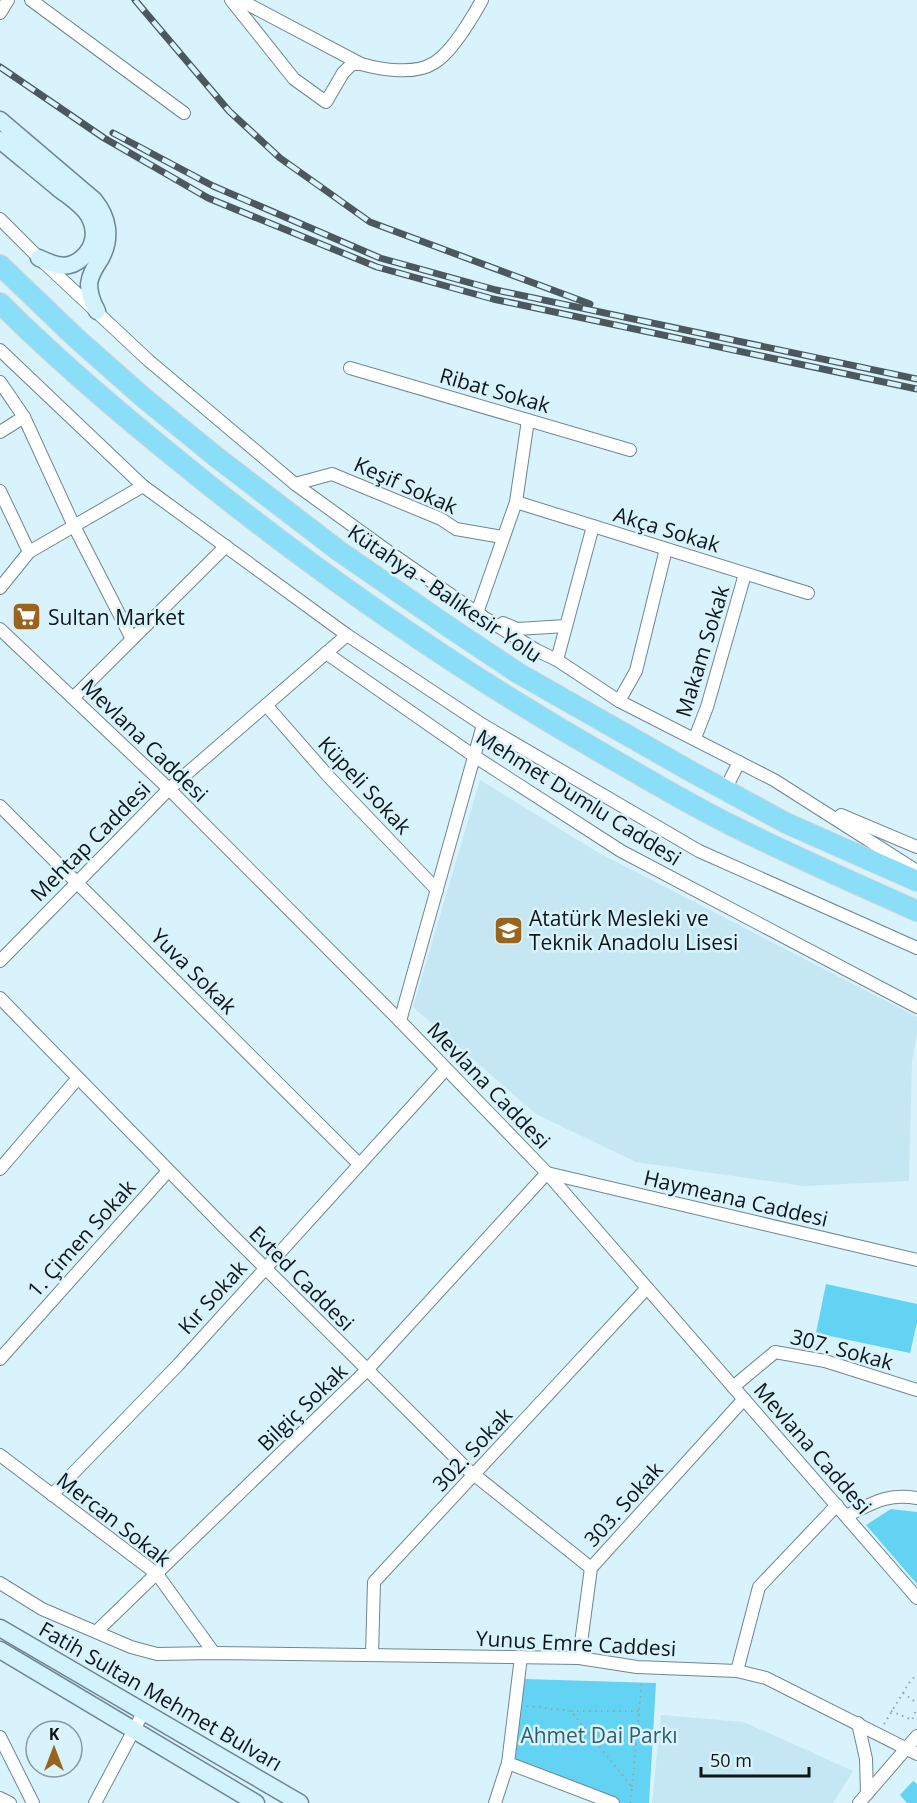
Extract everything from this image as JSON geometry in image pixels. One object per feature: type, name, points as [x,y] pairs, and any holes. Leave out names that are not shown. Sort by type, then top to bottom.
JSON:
[{"type":"highway","name":"Kütahya - Balıkesir Yolu","points":[[0,265],[75,337],[215,456],[339,550],[518,673],[786,823],[917,881]]},
{"type":"highway","points":[[0,303],[66,365],[152,440],[343,588],[418,639],[507,698],[653,782],[743,831],[917,911]]},
{"type":"main road","points":[[1,128],[83,208],[93,227],[94,238],[90,248],[82,258],[71,265],[62,266],[39,258]]},
{"type":"main road","points":[[1,128],[94,200],[102,210],[108,232],[107,243],[89,282],[90,295],[97,311]]},
{"type":"main road","name":"Fatih Sultan Mehmet Bulvarı","points":[[0,1628],[300,1803]]},
{"type":"main road","name":"Fatih Sultan Mehmet Bulvarı","points":[[0,1650],[256,1803]]},
{"type":"street","points":[[0,13],[8,0]]},
{"type":"street","points":[[31,0],[184,113]]},
{"type":"street","points":[[231,0],[294,79],[326,102],[343,73],[352,64],[361,64]]},
{"type":"street","points":[[240,0],[361,64],[378,69],[409,71],[434,63],[454,44],[482,0]]},
{"type":"street","points":[[0,219],[148,360],[295,484],[477,613],[536,650],[557,660],[619,700],[774,780],[917,870]]},
{"type":"street","points":[[0,350],[143,486],[347,634],[483,725],[699,851],[917,948]]},
{"type":"street","name":"Ribat Sokak","points":[[350,368],[630,450]]},
{"type":"street","points":[[0,382],[24,417],[74,526],[132,639]]},
{"type":"street","points":[[0,432],[24,417]]},
{"type":"street","points":[[477,613],[516,502],[528,420]]},
{"type":"street","name":"Keşif Sokak","points":[[295,484],[332,474],[441,519],[456,529],[502,537]]},
{"type":"street","points":[[1,585],[29,552],[143,486]]},
{"type":"street","points":[[0,491],[29,552]]},
{"type":"street","name":"Akça Sokak","points":[[516,502],[808,593]]},
{"type":"street","points":[[557,660],[593,526]]},
{"type":"street","points":[[74,697],[226,546]]},
{"type":"street","points":[[619,700],[636,671],[666,549]]},
{"type":"street","name":"Makam Sokak","points":[[695,738],[707,707],[745,574]]},
{"type":"street","points":[[477,613],[516,628],[566,626]]},
{"type":"street","name":"Mevlana Caddesi","points":[[0,629],[169,789],[400,1021],[547,1173],[917,1598]]},
{"type":"street","name":"Mehtap Caddesi","points":[[0,962],[169,789],[347,634]]},
{"type":"street","name":"Mehmet Dumlu Caddesi","points":[[326,653],[474,756],[621,851],[917,1007]]},
{"type":"street","name":"Küpeli Sokak","points":[[266,705],[329,777],[437,890]]},
{"type":"street","points":[[400,1021],[483,725]]},
{"type":"street","points":[[725,790],[738,762]]},
{"type":"street","points":[[809,801],[917,848]]},
{"type":"street","name":"Yuva Sokak","points":[[0,806],[359,1164]]},
{"type":"street","name":"Evted Caddesi","points":[[0,998],[168,1171],[475,1475],[591,1568]]},
{"type":"street","name":"Kır Sokak","points":[[52,1495],[178,1365],[446,1069]]},
{"type":"street","points":[[0,1169],[78,1078]]},
{"type":"street","name":"1. Çimen Sokak","points":[[0,1359],[168,1171]]},
{"type":"street","name":"Haymeana Caddesi","points":[[547,1173],[917,1260]]},
{"type":"street","name":"Bilgiç Sokak","points":[[97,1631],[367,1370],[547,1173]]},
{"type":"street","name":"302. Sokak","points":[[372,1655],[374,1582],[647,1288]]},
{"type":"street","name":"307. Sokak","points":[[733,1387],[775,1352],[825,1361],[917,1390]]},
{"type":"street","name":"303. Sokak","points":[[579,1658],[591,1568],[744,1399]]},
{"type":"street","name":"Mercan Sokak","points":[[0,1455],[157,1574],[214,1653]]},
{"type":"street","points":[[846,1516],[882,1498],[900,1495],[917,1498]]},
{"type":"street","points":[[737,1671],[759,1587],[837,1505]]},
{"type":"street","name":"Yunus Emre Caddesi","points":[[0,1583],[42,1609],[131,1647],[157,1654],[579,1658],[643,1667],[737,1671],[766,1677],[912,1751]]},
{"type":"street","points":[[495,1803],[508,1763],[521,1657]]},
{"type":"street","points":[[95,1803],[144,1711]]},
{"type":"street","points":[[858,1723],[866,1759],[863,1798]]},
{"type":"street","points":[[863,1798],[912,1751],[917,1736]]},
{"type":"street","points":[[0,1737],[33,1803]]},
{"type":"street","points":[[508,1763],[613,1803]]},
{"type":"street","points":[[0,1798],[10,1803]]},
{"type":"path","points":[[630,1803],[643,1667]]},
{"type":"path","points":[[878,1733],[917,1674]]},
{"type":"path","points":[[903,1693],[917,1702]]},
{"type":"path","points":[[515,1705],[571,1711],[639,1711]]},
{"type":"path","points":[[891,1711],[912,1720],[917,1708]]},
{"type":"path","points":[[571,1711],[632,1787]]},
{"type":"shaded area","points":[[480,780],[599,853],[917,1017],[912,1062],[909,1181],[803,1186],[636,1162],[536,1114],[413,1007]]},
{"type":"shaded area","points":[[661,1715],[744,1722],[853,1771],[833,1803],[652,1803]]},
{"type":"green space","points":[[826,1284],[917,1304],[917,1323],[910,1353],[816,1333]]},
{"type":"green space","points":[[891,1509],[917,1512],[917,1584],[866,1525]]},
{"type":"green space","name":"Ahmet Dai Parkı","points":[[524,1679],[656,1683],[649,1803],[619,1803],[512,1759]]},
{"type":"green space","points":[[913,1781],[917,1784],[917,1803],[907,1803],[900,1795]]},
{"type":"railway","points":[[135,0],[229,111],[280,158],[370,222],[590,304]]},
{"type":"railway","points":[[0,67],[104,138],[208,198],[377,267],[493,299],[917,389]]},
{"type":"railway","points":[[113,133],[213,186],[380,258],[496,290],[917,379]]},
{"type":"place","name":"Sultan Market","points":[[27,617]]},
{"type":"place","name":"Atatürk Mesleki ve Teknik Anadolu Lisesi","points":[[508,930]]}]
